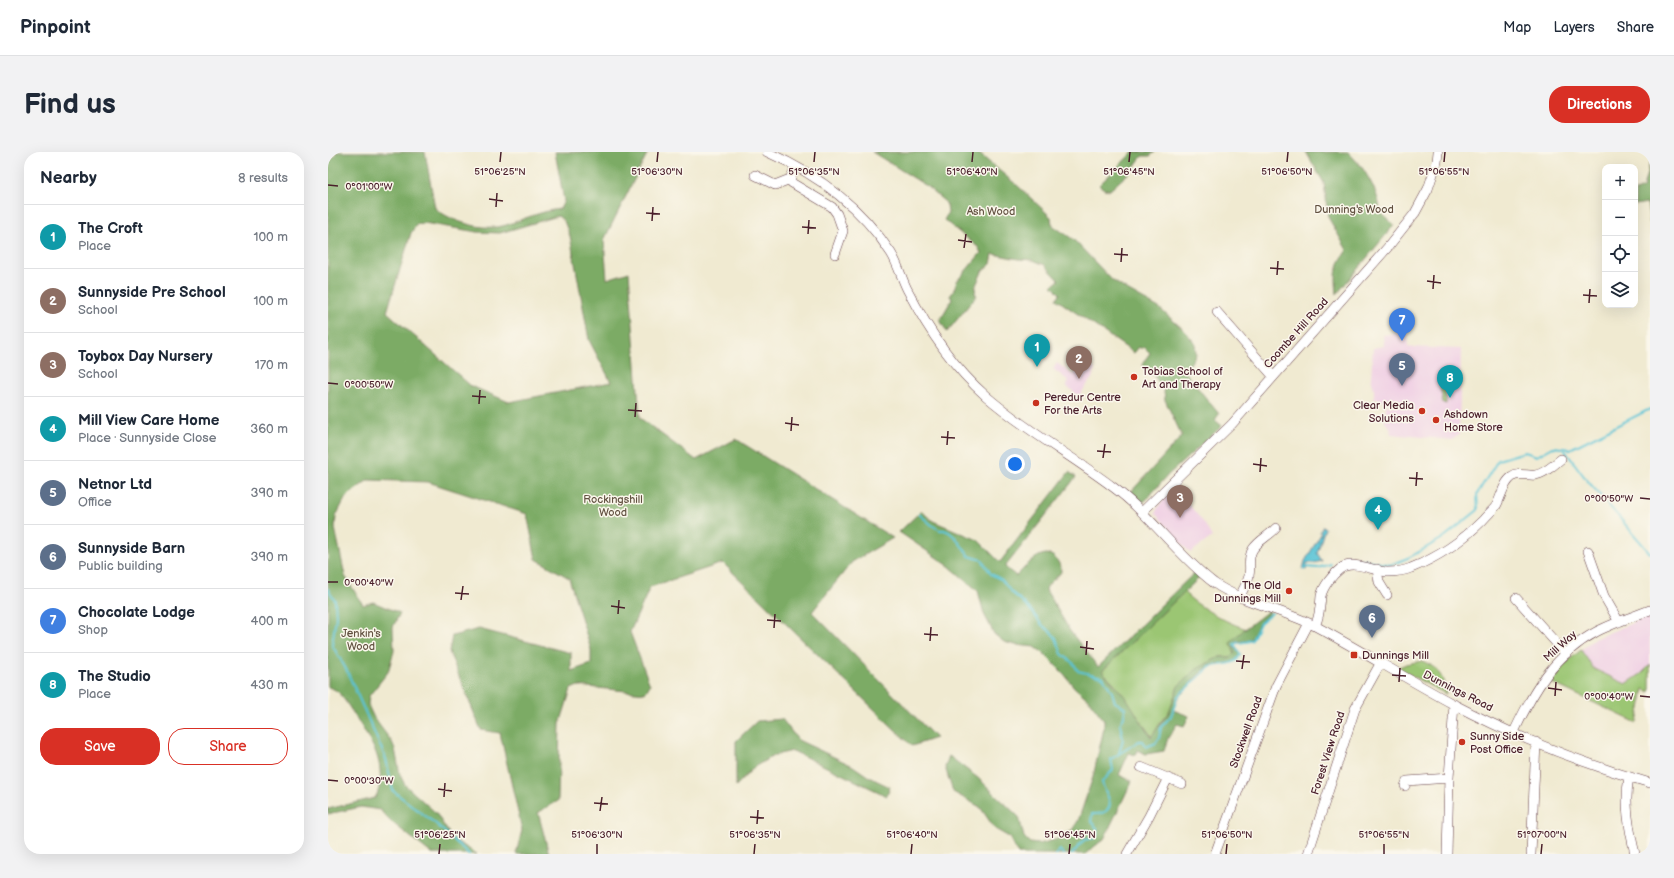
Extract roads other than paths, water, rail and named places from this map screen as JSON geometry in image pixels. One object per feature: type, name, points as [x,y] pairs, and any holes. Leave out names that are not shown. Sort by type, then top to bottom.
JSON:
[{"type":"street","name":"Dunnings Road","points":[[767,152],[796,167],[835,191],[864,218],[892,254],[907,288],[946,355],[985,396],[1062,453],[1113,486],[1143,511],[1183,555],[1214,583],[1228,591],[1312,624],[1380,664],[1454,704],[1514,732],[1597,767],[1650,783]]},
{"type":"street","name":"Coombe Hill Road","points":[[1143,511],[1232,424],[1388,247],[1415,213],[1428,189],[1437,162],[1438,152]]},
{"type":"street","points":[[755,175],[775,185],[790,179],[796,167]]},
{"type":"street","points":[[790,179],[792,183],[832,207],[837,214],[843,231],[834,254]]},
{"type":"street","points":[[1217,312],[1273,376]]},
{"type":"street","name":"Stockwell Road","points":[[1215,854],[1276,686],[1312,624],[1318,618],[1321,595],[1324,588],[1340,569],[1344,566],[1350,566],[1385,572],[1397,572],[1410,569],[1453,547],[1473,530],[1495,507],[1511,477],[1518,475],[1536,475],[1561,459]]},
{"type":"street","points":[[1240,596],[1249,575],[1249,559],[1253,549],[1276,528]]},
{"type":"street","points":[[1588,552],[1604,596],[1619,622]]},
{"type":"street","points":[[1377,570],[1379,582],[1387,595]]},
{"type":"street","points":[[1516,598],[1566,654]]},
{"type":"street","name":"Mill Way","points":[[1514,732],[1544,678],[1555,664],[1566,654],[1582,640],[1595,633],[1650,610]]},
{"type":"street","name":"Forest View Road","points":[[1308,854],[1355,709],[1380,664]]},
{"type":"street","points":[[1447,854],[1449,778],[1454,704]]},
{"type":"street","points":[[1531,854],[1536,742]]},
{"type":"street","points":[[1141,767],[1182,784]]},
{"type":"street","points":[[1628,777],[1626,790],[1628,823],[1635,854]]},
{"type":"street","points":[[1127,854],[1149,816],[1168,778]]},
{"type":"street","points":[[1406,780],[1449,778]]},
{"type":"water","points":[[1323,526],[1325,528],[1317,553],[1322,561],[1307,563],[1306,570],[1303,569],[1305,561],[1321,534],[1320,532]]},
{"type":"waterway","points":[[1339,561],[1352,559],[1367,560],[1390,565],[1410,557],[1443,538],[1478,510],[1477,494],[1498,460],[1525,452],[1537,456],[1553,447],[1570,449],[1650,409]]},
{"type":"waterway","points":[[1563,448],[1586,479],[1650,553]]},
{"type":"waterway","points":[[919,514],[933,526],[940,530],[949,532],[956,538],[969,556],[982,560],[991,574],[1002,580],[1011,592],[1022,601],[1042,625],[1051,632],[1056,638],[1062,654],[1074,664],[1078,671],[1103,677],[1112,692],[1115,702],[1125,708],[1124,717],[1120,724],[1123,739],[1119,753]]},
{"type":"waterway","points":[[1304,569],[1305,567],[1318,568],[1331,564]]},
{"type":"waterway","points":[[328,589],[335,600],[336,617],[332,645],[346,669],[386,759],[393,791],[436,824],[469,854]]},
{"type":"waterway","points":[[1072,854],[1084,840],[1094,838],[1097,835],[1097,828],[1091,822],[1092,814],[1102,813],[1109,807],[1109,799],[1102,782],[1113,770],[1111,759],[1139,741],[1142,741],[1146,747],[1156,743],[1159,738],[1161,727],[1171,716],[1178,696],[1210,667],[1228,664],[1235,661],[1240,654],[1234,644],[1252,640],[1260,623],[1272,613]]},
{"type":"waterway","points":[[1056,854],[1060,850],[1063,854]]},
{"type":"place","name":"Chocolate Lodge","points":[[1402,341]]},
{"type":"place","name":"The Croft","points":[[1037,367]]},
{"type":"place","name":"Tobias School of Art and Therapy","points":[[1134,377]]},
{"type":"place","name":"Sunnyside Pre School","points":[[1079,379]]},
{"type":"place","name":"Netnor Ltd","points":[[1402,386]]},
{"type":"place","name":"The Studio","points":[[1450,398]]},
{"type":"place","name":"Peredur Centre For the Arts","points":[[1036,403]]},
{"type":"place","name":"Clear Media Solutions","points":[[1422,411]]},
{"type":"place","name":"Ashdown Home Store","points":[[1436,420]]},
{"type":"place","name":"Toybox Day Nursery","points":[[1180,518]]},
{"type":"place","name":"Mill View Care Home","points":[[1378,530]]},
{"type":"place","name":"The Old Dunnings Mill","points":[[1289,591]]},
{"type":"place","name":"Sunnyside Barn","points":[[1372,638]]},
{"type":"place","name":"Dunnings Mill","points":[[1354,655]]},
{"type":"place","name":"Sunny Side Post Office","points":[[1462,742]]},
{"type":"park label","name":"Dunning's Wood","points":[[1354,209]]},
{"type":"park label","name":"Ash Wood","points":[[991,211]]},
{"type":"park label","name":"Rockingshill Wood","points":[[613,505]]},
{"type":"park label","name":"Jenkin's Wood","points":[[361,639]]}]
